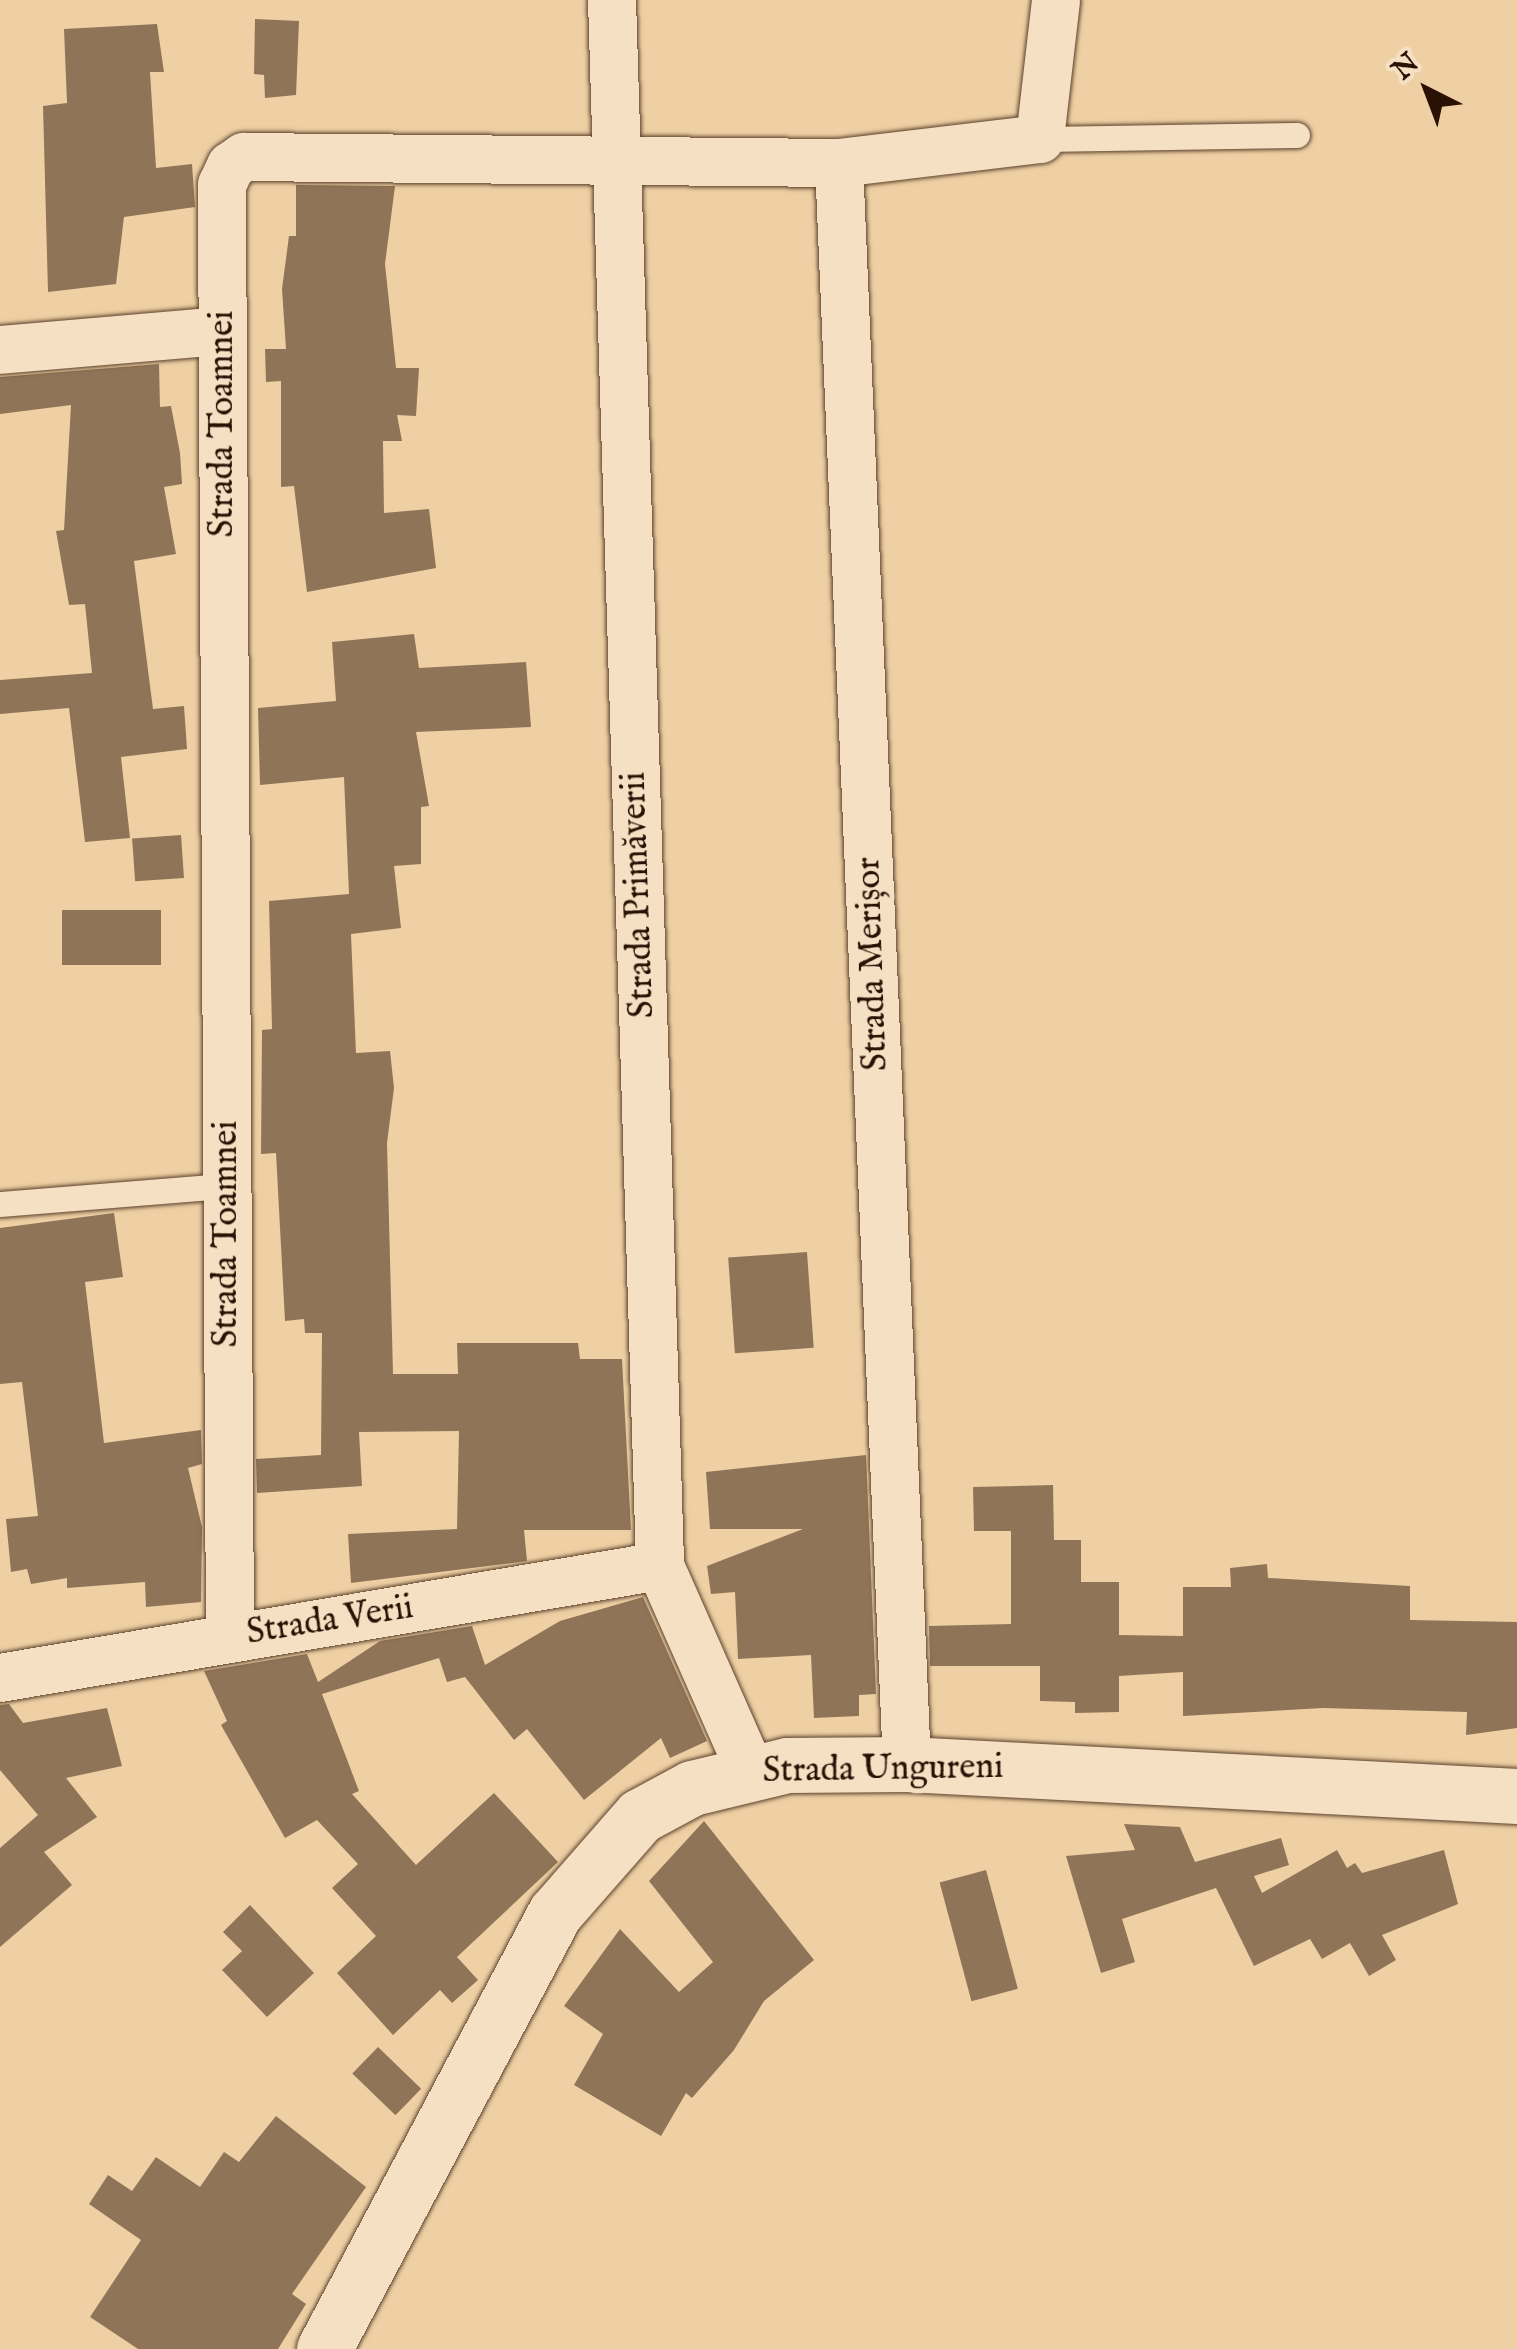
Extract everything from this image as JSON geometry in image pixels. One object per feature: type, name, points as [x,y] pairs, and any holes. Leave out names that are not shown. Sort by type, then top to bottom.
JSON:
[{"type":"main road","name":"Strada Ungureni","points":[[324,2349],[554,1913],[640,1816],[692,1788],[750,1770],[907,1764],[1517,1796]]},
{"type":"street","name":"Strada Primăverii","points":[[612,0],[660,1566],[750,1770]]},
{"type":"street","points":[[1040,138],[1056,0]]},
{"type":"street","name":"Strada Toamnei","points":[[230,1638],[222,186],[244,158],[839,163],[1040,138]]},
{"type":"street","name":"Strada Merișor","points":[[839,163],[907,1764]]},
{"type":"street","points":[[0,350],[222,331]]},
{"type":"street","name":"Strada Verii","points":[[0,1678],[660,1566]]},
{"type":"lane","points":[[1040,138],[1297,135]]},
{"type":"lane","points":[[0,1204],[226,1186]]},
{"type":"building","points":[[255,19],[299,21],[296,95],[265,98],[264,75],[254,74]]},
{"type":"building","points":[[157,24],[164,72],[150,72],[156,168],[192,164],[195,207],[124,217],[116,284],[48,292],[43,106],[67,103],[64,29]]},
{"type":"building","points":[[296,185],[395,186],[385,264],[396,368],[419,368],[416,416],[397,415],[402,441],[383,441],[384,513],[429,509],[436,568],[307,592],[294,486],[281,487],[281,381],[266,382],[265,349],[286,349],[282,289],[289,236],[296,236]]},
{"type":"building","points":[[159,364],[160,407],[171,406],[180,453],[182,484],[164,487],[176,554],[134,561],[153,709],[184,706],[187,749],[121,757],[130,838],[85,842],[69,708],[0,714],[0,680],[92,673],[85,604],[69,605],[56,531],[64,530],[71,405],[0,414],[0,377]]},
{"type":"building","points":[[414,634],[419,668],[526,662],[531,727],[416,732],[429,806],[421,807],[421,864],[394,866],[401,928],[351,934],[356,1053],[390,1051],[394,1088],[387,1143],[393,1374],[458,1374],[457,1343],[578,1343],[580,1359],[622,1359],[631,1530],[524,1530],[527,1561],[351,1583],[348,1534],[457,1529],[459,1431],[359,1432],[362,1486],[257,1493],[256,1459],[321,1455],[322,1333],[305,1333],[304,1319],[285,1321],[276,1153],[261,1154],[262,1030],[272,1029],[269,901],[349,894],[344,777],[260,785],[258,708],[336,701],[332,642]]},
{"type":"building","points":[[181,835],[184,878],[135,881],[132,838]]},
{"type":"building","points":[[62,910],[161,910],[161,965],[62,965]]},
{"type":"building","points":[[114,1213],[123,1277],[85,1282],[104,1443],[201,1430],[202,1464],[188,1468],[202,1527],[201,1602],[146,1607],[145,1582],[67,1588],[67,1578],[31,1584],[27,1569],[11,1572],[6,1519],[38,1516],[22,1382],[0,1384],[0,1228]]},
{"type":"building","points":[[807,1252],[814,1348],[735,1353],[728,1258]]},
{"type":"building","points":[[866,1455],[876,1694],[859,1695],[859,1716],[814,1718],[811,1655],[738,1659],[735,1592],[711,1594],[707,1566],[803,1529],[710,1529],[706,1472]]},
{"type":"building","points":[[1053,1485],[1054,1540],[1081,1540],[1081,1582],[1119,1582],[1119,1635],[1183,1636],[1183,1587],[1231,1587],[1230,1568],[1267,1564],[1268,1578],[1410,1586],[1410,1620],[1517,1622],[1517,1728],[1466,1735],[1467,1712],[1323,1708],[1183,1716],[1183,1672],[1119,1676],[1119,1712],[1075,1713],[1075,1702],[1040,1701],[1040,1666],[930,1666],[929,1626],[1011,1624],[1011,1531],[974,1531],[973,1487]]},
{"type":"building","points":[[643,1597],[707,1741],[670,1758],[661,1738],[584,1800],[527,1729],[514,1740],[465,1677],[447,1682],[439,1658],[322,1694],[359,1791],[352,1794],[416,1865],[494,1793],[558,1862],[457,1957],[478,1980],[452,2003],[440,1990],[393,2035],[337,1973],[376,1936],[332,1888],[358,1864],[317,1820],[285,1838],[221,1725],[227,1721],[204,1671],[307,1654],[318,1682],[380,1641],[472,1626],[485,1665],[560,1621]]},
{"type":"building","points":[[9,1704],[23,1723],[107,1708],[122,1766],[66,1778],[97,1817],[44,1852],[72,1885],[0,1947],[0,1848],[38,1815],[0,1770],[0,1705]]},
{"type":"building","points":[[704,1821],[814,1960],[764,2001],[734,2050],[692,2098],[686,2093],[661,2136],[574,2085],[603,2034],[564,2006],[620,1929],[679,1992],[713,1962],[649,1881]]},
{"type":"building","points":[[1124,1824],[1180,1827],[1195,1862],[1281,1838],[1289,1865],[1254,1876],[1262,1893],[1337,1850],[1347,1868],[1355,1863],[1362,1873],[1444,1850],[1458,1904],[1382,1935],[1396,1960],[1369,1976],[1350,1943],[1322,1959],[1310,1939],[1254,1966],[1216,1888],[1122,1919],[1135,1962],[1101,1973],[1066,1856],[1135,1850]]},
{"type":"building","points":[[986,1870],[1018,1989],[971,2001],[940,1882]]},
{"type":"building","points":[[250,1905],[314,1973],[267,2017],[222,1970],[242,1951],[223,1932]]},
{"type":"building","points":[[378,2047],[421,2089],[395,2115],[352,2074]]},
{"type":"building","points":[[276,2116],[366,2187],[292,2294],[306,2304],[278,2349],[138,2349],[90,2317],[141,2240],[89,2204],[108,2175],[132,2191],[156,2157],[200,2187],[224,2152],[239,2162]]}]
